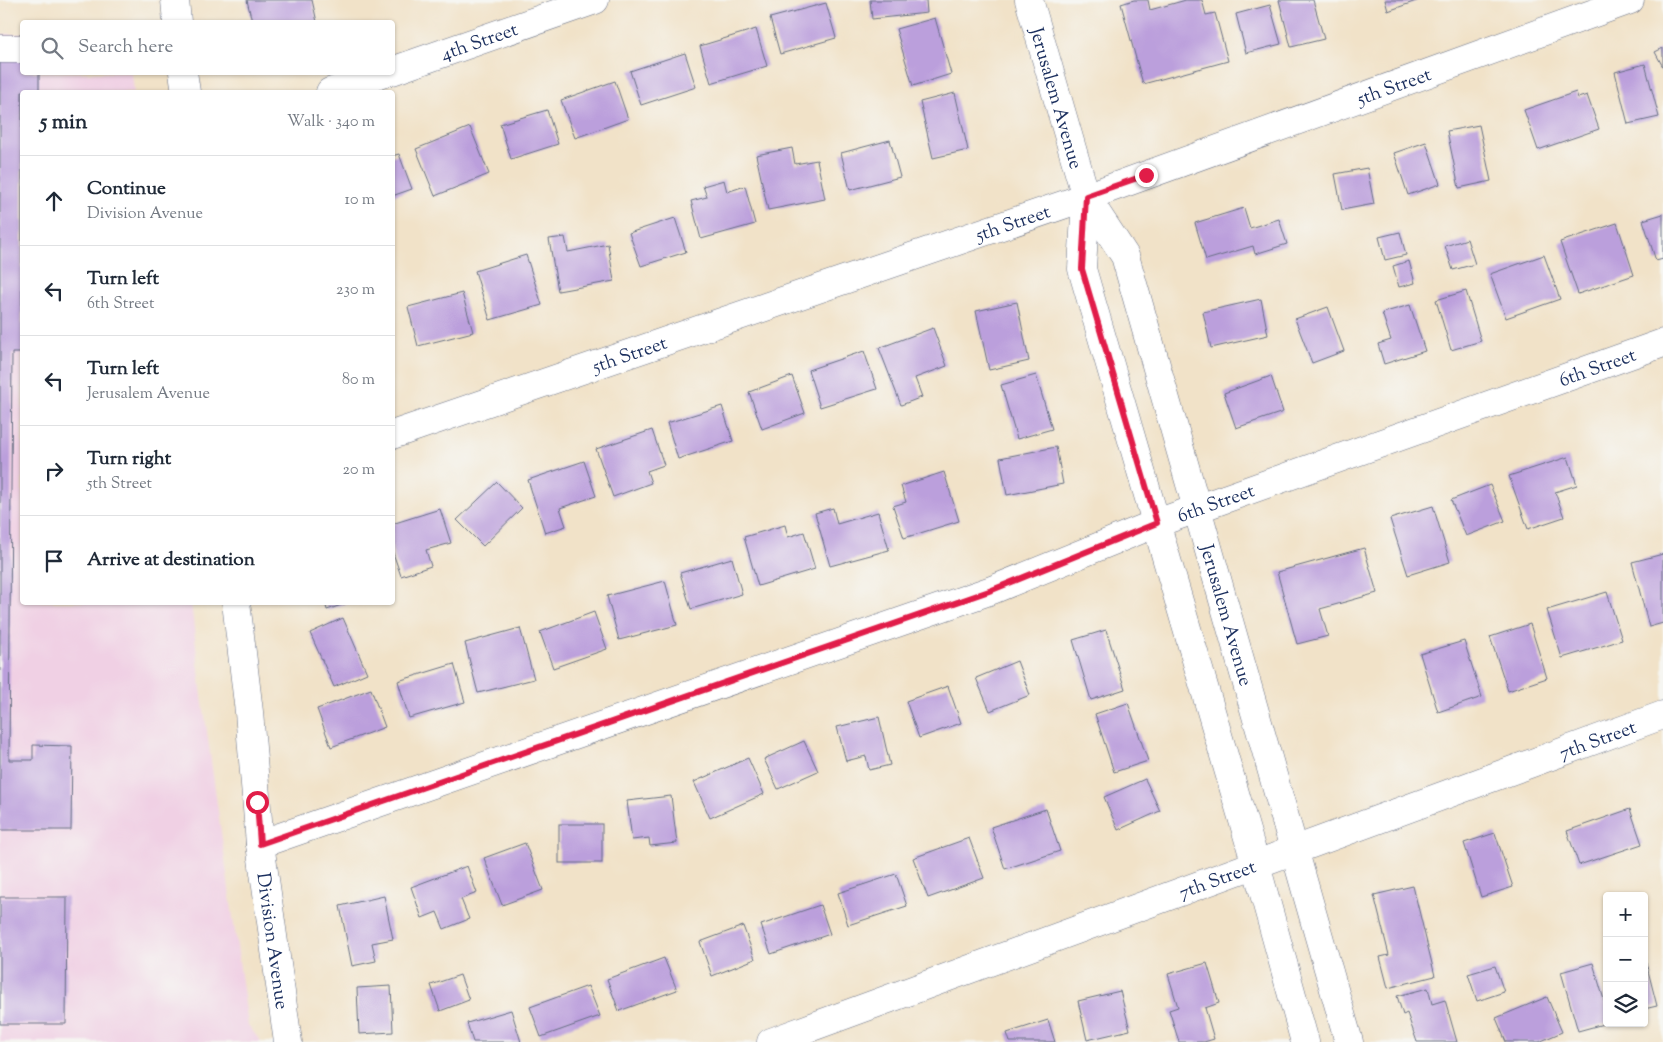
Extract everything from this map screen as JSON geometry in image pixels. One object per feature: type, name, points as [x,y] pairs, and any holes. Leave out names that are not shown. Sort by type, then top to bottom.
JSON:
[{"type":"street","points":[[175,0],[177,20]]},
{"type":"street","name":"4th Street","points":[[395,70],[594,0]]},
{"type":"street","name":"Jerusalem Avenue","points":[[1028,0],[1086,196],[1125,256],[1349,1042]]},
{"type":"street","name":"5th Street","points":[[395,434],[1086,196],[1630,0]]},
{"type":"street","points":[[0,49],[20,49]]},
{"type":"street","points":[[183,75],[186,90]]},
{"type":"street","points":[[336,90],[379,75]]},
{"type":"street","name":"Jerusalem Avenue","points":[[1086,196],[1082,269],[1256,865],[1305,1042]]},
{"type":"street","name":"6th Street","points":[[260,844],[992,590],[1157,523],[1663,343]]},
{"type":"street","name":"Division Avenue","points":[[236,605],[249,712],[260,844],[288,1042]]},
{"type":"street","name":"7th Street","points":[[771,1042],[1663,715]]},
{"type":"shaded area","points":[[0,34],[20,34],[20,75],[132,75],[134,90],[20,90],[20,605],[191,605],[201,689],[248,1025],[261,1042],[0,1042]]},
{"type":"building","points":[[247,0],[312,0],[317,20],[252,20]]},
{"type":"building","points":[[870,0],[926,0],[927,13],[872,19]]},
{"type":"building","points":[[1134,0],[1148,0],[1150,10],[1186,0],[1202,0],[1206,15],[1215,13],[1228,61],[1143,84],[1121,4]]},
{"type":"building","points":[[1279,0],[1313,0],[1324,39],[1291,47]]},
{"type":"building","points":[[1385,0],[1419,0],[1388,11]]},
{"type":"building","points":[[826,3],[836,38],[780,54],[770,18]]},
{"type":"building","points":[[1270,5],[1281,44],[1246,53],[1236,14]]},
{"type":"building","points":[[935,18],[951,74],[913,86],[896,29]]},
{"type":"building","points":[[756,29],[767,66],[711,83],[700,46]]},
{"type":"building","points":[[1663,48],[1663,67],[1655,52]]},
{"type":"building","points":[[685,53],[696,87],[641,105],[630,71]]},
{"type":"building","points":[[0,60],[20,60],[20,75],[39,75],[39,90],[20,90],[20,353],[12,353],[9,760],[33,760],[33,745],[72,746],[71,830],[0,830]]},
{"type":"building","points":[[1645,64],[1659,117],[1628,124],[1615,72]]},
{"type":"building","points":[[615,81],[628,119],[575,138],[561,100]]},
{"type":"building","points":[[1576,92],[1578,98],[1587,95],[1599,129],[1538,150],[1524,110]]},
{"type":"building","points":[[955,93],[968,150],[933,158],[920,102]]},
{"type":"building","points":[[547,110],[558,144],[511,159],[500,124]]},
{"type":"building","points":[[1479,125],[1491,181],[1459,188],[1447,131]]},
{"type":"building","points":[[470,127],[489,174],[435,196],[416,149]]},
{"type":"building","points":[[890,140],[900,177],[850,190],[841,153]]},
{"type":"building","points":[[1426,142],[1440,184],[1408,195],[1394,153]]},
{"type":"building","points":[[792,148],[795,164],[817,160],[825,199],[768,210],[756,155]]},
{"type":"building","points":[[399,154],[412,189],[395,195],[395,155]]},
{"type":"building","points":[[1367,168],[1374,204],[1342,210],[1335,174]]},
{"type":"building","points":[[724,180],[727,192],[745,186],[755,224],[701,239],[691,201],[707,197],[703,186]]},
{"type":"building","points":[[1244,208],[1250,228],[1279,219],[1287,244],[1255,254],[1253,246],[1206,260],[1195,223]]},
{"type":"building","points":[[1663,214],[1663,259],[1656,261],[1643,220]]},
{"type":"building","points":[[675,218],[686,252],[641,266],[629,233]]},
{"type":"building","points":[[1617,223],[1634,275],[1578,294],[1560,242]]},
{"type":"building","points":[[1400,232],[1406,255],[1385,260],[1379,237]]},
{"type":"building","points":[[565,237],[568,252],[608,244],[614,281],[558,291],[549,239]]},
{"type":"building","points":[[1467,239],[1475,264],[1453,270],[1445,246]]},
{"type":"building","points":[[526,255],[542,305],[490,320],[475,271]]},
{"type":"building","points":[[1544,255],[1560,299],[1506,318],[1490,274]]},
{"type":"building","points":[[1409,261],[1415,283],[1399,287],[1393,266]]},
{"type":"building","points":[[1466,291],[1481,341],[1451,350],[1436,300]]},
{"type":"building","points":[[462,293],[473,332],[418,346],[408,307]]},
{"type":"building","points":[[1261,299],[1268,335],[1211,348],[1203,312]]},
{"type":"building","points":[[1017,302],[1029,361],[989,370],[976,311]]},
{"type":"building","points":[[1410,305],[1425,351],[1384,364],[1378,344],[1391,340],[1382,313]]},
{"type":"building","points":[[1328,307],[1344,351],[1312,363],[1295,319]]},
{"type":"building","points":[[933,328],[947,366],[915,378],[922,397],[901,405],[879,348]]},
{"type":"building","points":[[864,351],[877,389],[820,407],[808,370]]},
{"type":"building","points":[[1036,375],[1052,429],[1017,439],[1001,385]]},
{"type":"building","points":[[792,376],[805,413],[762,429],[749,392]]},
{"type":"building","points":[[1271,376],[1283,412],[1236,428],[1224,393]]},
{"type":"building","points":[[722,406],[733,441],[678,459],[667,423]]},
{"type":"building","points":[[652,430],[664,465],[647,471],[651,483],[613,497],[596,449]]},
{"type":"building","points":[[1056,447],[1063,484],[1007,495],[1000,458]]},
{"type":"building","points":[[1568,457],[1577,485],[1555,492],[1564,517],[1528,529],[1509,476]]},
{"type":"building","points":[[584,461],[596,496],[560,508],[566,526],[545,533],[528,480]]},
{"type":"building","points":[[944,472],[959,521],[904,538],[893,506],[906,502],[901,486]]},
{"type":"building","points":[[497,482],[522,508],[483,546],[457,520]]},
{"type":"building","points":[[1490,485],[1505,521],[1466,536],[1451,500]]},
{"type":"building","points":[[1433,506],[1450,562],[1408,575],[1390,519]]},
{"type":"building","points":[[833,508],[837,524],[878,512],[889,550],[830,566],[815,513]]},
{"type":"building","points":[[440,509],[451,543],[426,550],[431,566],[401,576],[395,559],[395,523]]},
{"type":"building","points":[[785,525],[788,537],[804,532],[815,569],[758,586],[744,537]]},
{"type":"building","points":[[1364,548],[1377,593],[1320,609],[1328,636],[1297,644],[1277,572]]},
{"type":"building","points":[[1663,554],[1663,623],[1649,627],[1632,562]]},
{"type":"building","points":[[732,558],[742,594],[691,609],[680,573]]},
{"type":"building","points":[[665,581],[677,625],[619,640],[607,596]]},
{"type":"building","points":[[1607,592],[1622,640],[1562,658],[1547,610]]},
{"type":"building","points":[[326,605],[341,605],[327,610]]},
{"type":"building","points":[[594,612],[607,649],[553,668],[540,632]]},
{"type":"building","points":[[343,618],[367,673],[334,687],[310,633]]},
{"type":"building","points":[[1530,624],[1547,678],[1508,691],[1490,637]]},
{"type":"building","points":[[520,628],[534,679],[478,693],[465,643]]},
{"type":"building","points":[[1106,630],[1125,689],[1091,700],[1073,640]]},
{"type":"building","points":[[1464,641],[1482,697],[1438,712],[1420,654]]},
{"type":"building","points":[[1017,661],[1030,695],[990,711],[976,678]]},
{"type":"building","points":[[454,664],[465,702],[409,718],[398,681]]},
{"type":"building","points":[[948,686],[961,723],[919,738],[906,701]]},
{"type":"building","points":[[371,689],[385,727],[331,747],[317,709]]},
{"type":"building","points":[[1128,703],[1148,761],[1114,772],[1095,714]]},
{"type":"building","points":[[879,717],[890,765],[869,770],[866,756],[846,761],[837,727]]},
{"type":"building","points":[[804,741],[818,771],[778,789],[764,759]]},
{"type":"building","points":[[748,758],[764,794],[710,818],[694,782]]},
{"type":"building","points":[[1145,779],[1160,811],[1118,830],[1104,797]]},
{"type":"building","points":[[671,796],[677,843],[650,846],[649,838],[632,840],[627,801]]},
{"type":"building","points":[[1046,809],[1060,851],[1005,869],[991,827]]},
{"type":"building","points":[[1630,809],[1642,844],[1579,865],[1567,831]]},
{"type":"building","points":[[559,824],[602,824],[602,863],[559,863]]},
{"type":"building","points":[[1495,833],[1513,887],[1481,897],[1464,843]]},
{"type":"building","points":[[969,838],[984,878],[928,898],[913,858]]},
{"type":"building","points":[[525,843],[543,890],[502,905],[484,858]]},
{"type":"building","points":[[467,866],[477,893],[461,899],[469,919],[444,929],[437,912],[422,918],[411,887]]},
{"type":"building","points":[[896,874],[907,906],[848,925],[838,893]]},
{"type":"building","points":[[1413,886],[1435,976],[1388,988],[1380,957],[1389,955],[1374,895]]},
{"type":"building","points":[[384,896],[393,939],[372,943],[376,961],[352,966],[340,906]]},
{"type":"building","points":[[0,897],[67,897],[66,1024],[0,1024]]},
{"type":"building","points":[[820,905],[830,934],[771,954],[761,925]]},
{"type":"building","points":[[743,926],[755,959],[712,976],[700,942]]},
{"type":"building","points":[[664,958],[677,990],[619,1011],[607,979]]},
{"type":"building","points":[[1207,963],[1219,1003],[1205,1008],[1214,1039],[1204,1042],[1179,1042],[1169,1010],[1178,1007],[1168,974]]},
{"type":"building","points":[[1593,963],[1603,997],[1603,1024],[1578,1031],[1561,972]]},
{"type":"building","points":[[1495,966],[1504,992],[1477,1001],[1468,974]]},
{"type":"building","points":[[1648,971],[1657,1006],[1648,1008]]},
{"type":"building","points":[[460,975],[469,1000],[440,1011],[431,985]]},
{"type":"building","points":[[391,986],[393,1032],[359,1034],[357,988]]},
{"type":"building","points":[[588,986],[600,1016],[541,1037],[530,1007]]},
{"type":"building","points":[[1428,988],[1432,1004],[1445,1000],[1457,1042],[1417,1042],[1407,1013],[1403,1015],[1397,996]]},
{"type":"building","points":[[1120,991],[1130,1030],[1087,1040],[1078,1001]]},
{"type":"building","points":[[1547,997],[1562,1032],[1539,1042],[1506,1042],[1496,1018]]},
{"type":"building","points":[[511,1010],[521,1042],[473,1042],[467,1023]]},
{"type":"building","points":[[1048,1020],[1055,1042],[1010,1042],[1007,1033]]},
{"type":"route","points":[[257,802],[260,844],[992,590],[1157,523],[1082,269],[1086,196],[1146,175]]}]
